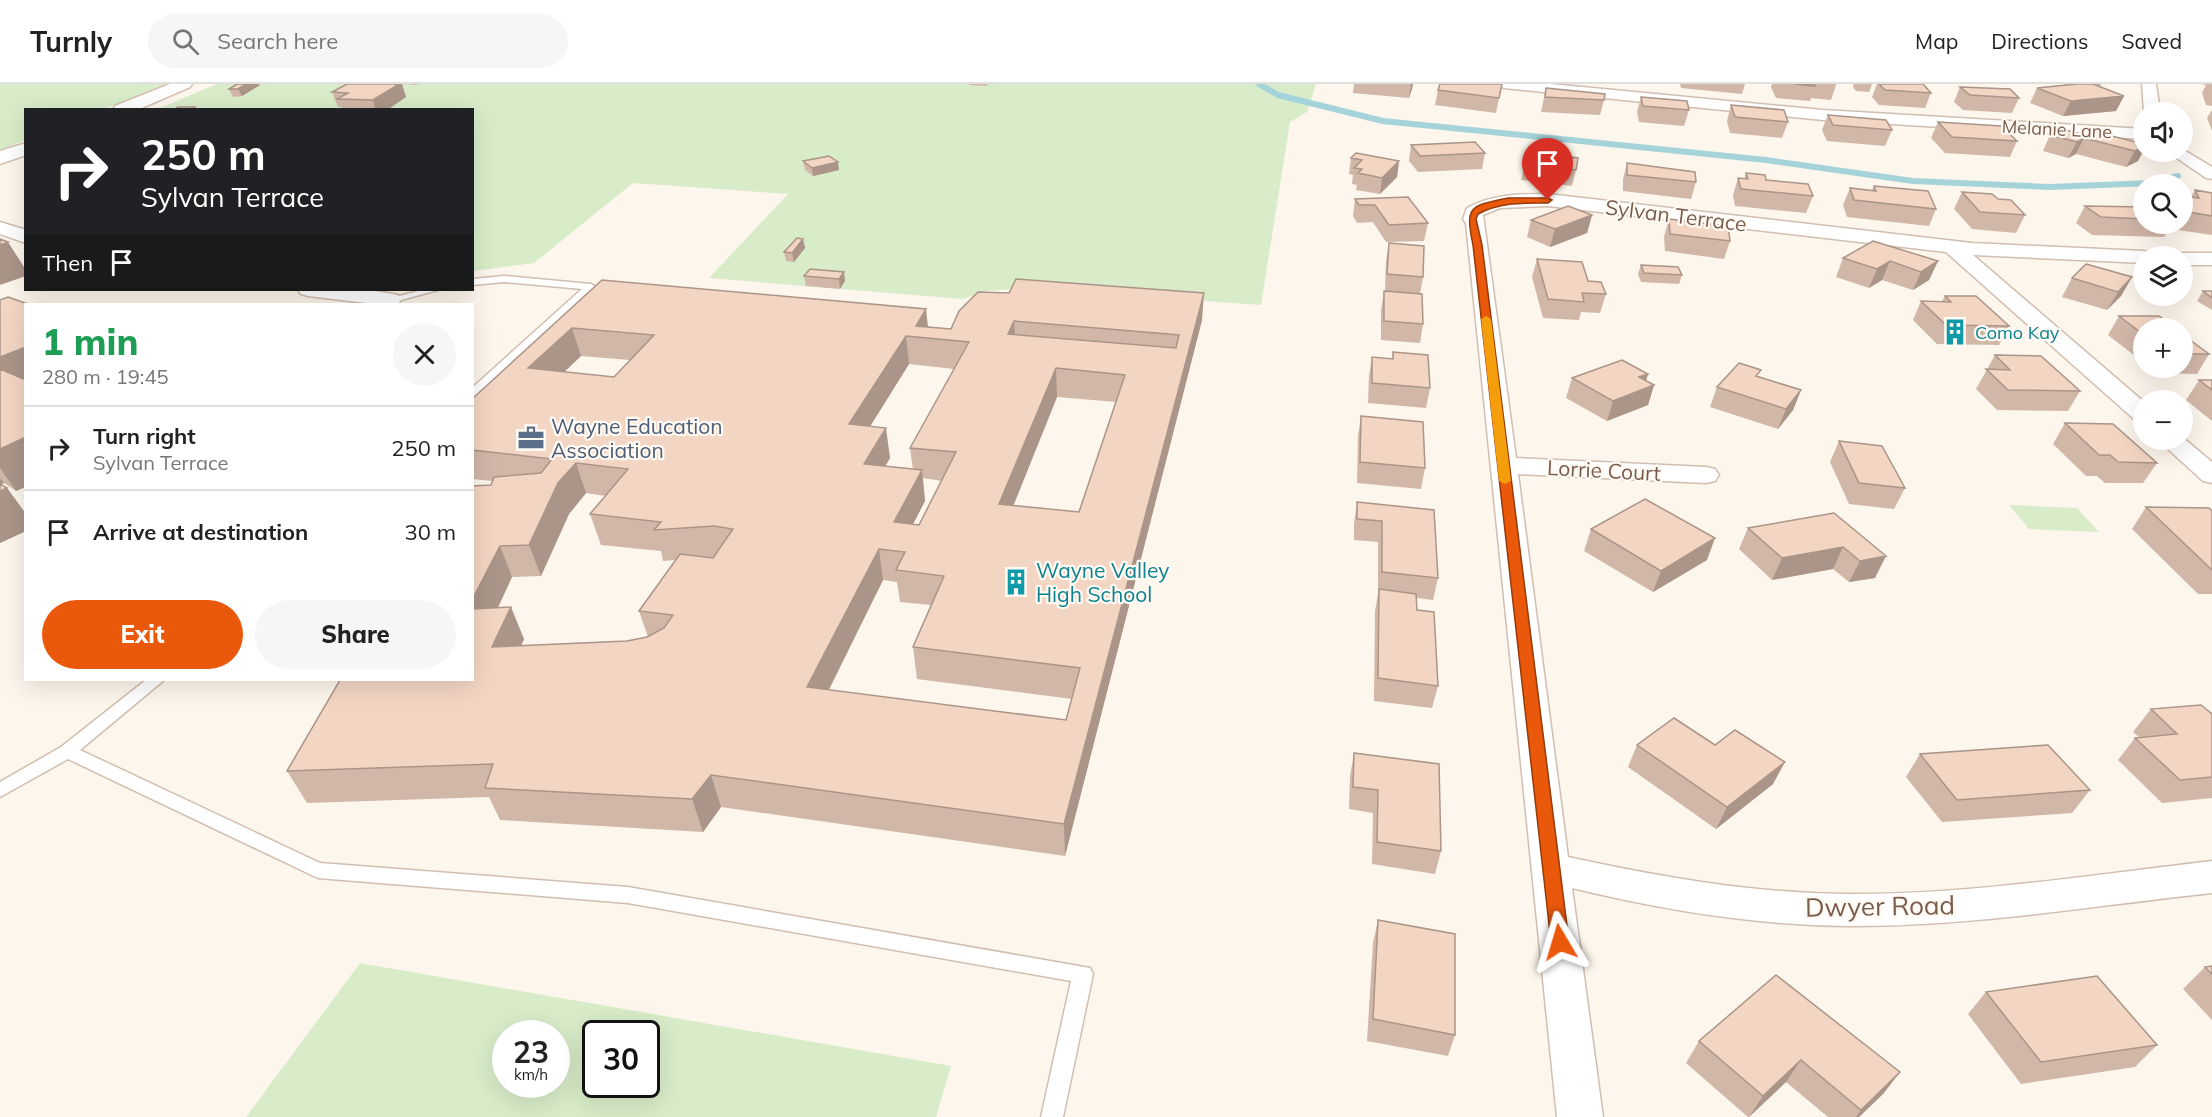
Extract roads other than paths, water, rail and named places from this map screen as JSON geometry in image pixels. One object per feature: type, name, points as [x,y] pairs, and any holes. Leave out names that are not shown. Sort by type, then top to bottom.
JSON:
[{"type":"street","points":[[126,108],[184,84]]},
{"type":"street","name":"Melanie Lane","points":[[1504,84],[1846,117],[2133,133]]},
{"type":"street","points":[[2149,84],[2151,102]]},
{"type":"street","points":[[0,158],[24,149]]},
{"type":"street","points":[[2192,162],[2212,174]]},
{"type":"street","name":"Sylvan Terrace","points":[[1580,1117],[1472,219],[1480,209],[1508,201],[1548,200],[1952,247],[2133,257]]},
{"type":"street","points":[[0,228],[24,236]]},
{"type":"street","points":[[1952,247],[2133,405]]},
{"type":"street","points":[[2193,259],[2212,259]]},
{"type":"street","points":[[316,291],[390,300]]},
{"type":"street","points":[[2183,450],[2212,475]]},
{"type":"street","name":"Lorrie Court","points":[[1503,465],[1706,475]]},
{"type":"street","name":"Dwyer Road","points":[[1551,868],[1646,890],[1745,905],[1846,910],[1943,907],[2212,877]]},
{"type":"lane","points":[[474,282],[504,279],[591,287],[474,392]]},
{"type":"lane","points":[[390,300],[429,291]]},
{"type":"lane","points":[[0,790],[67,751],[155,681]]},
{"type":"lane","points":[[67,751],[318,870],[628,894],[1083,974],[1052,1117]]},
{"type":"waterway","points":[[1259,84],[1278,95],[1383,121],[1766,160],[1913,181],[2049,187],[2133,184]]},
{"type":"place","name":"Como Kay","points":[[1955,332]]},
{"type":"place","name":"Wayne Education Association","points":[[531,438]]},
{"type":"place","name":"Wayne Valley High School","points":[[1016,582]]}]
